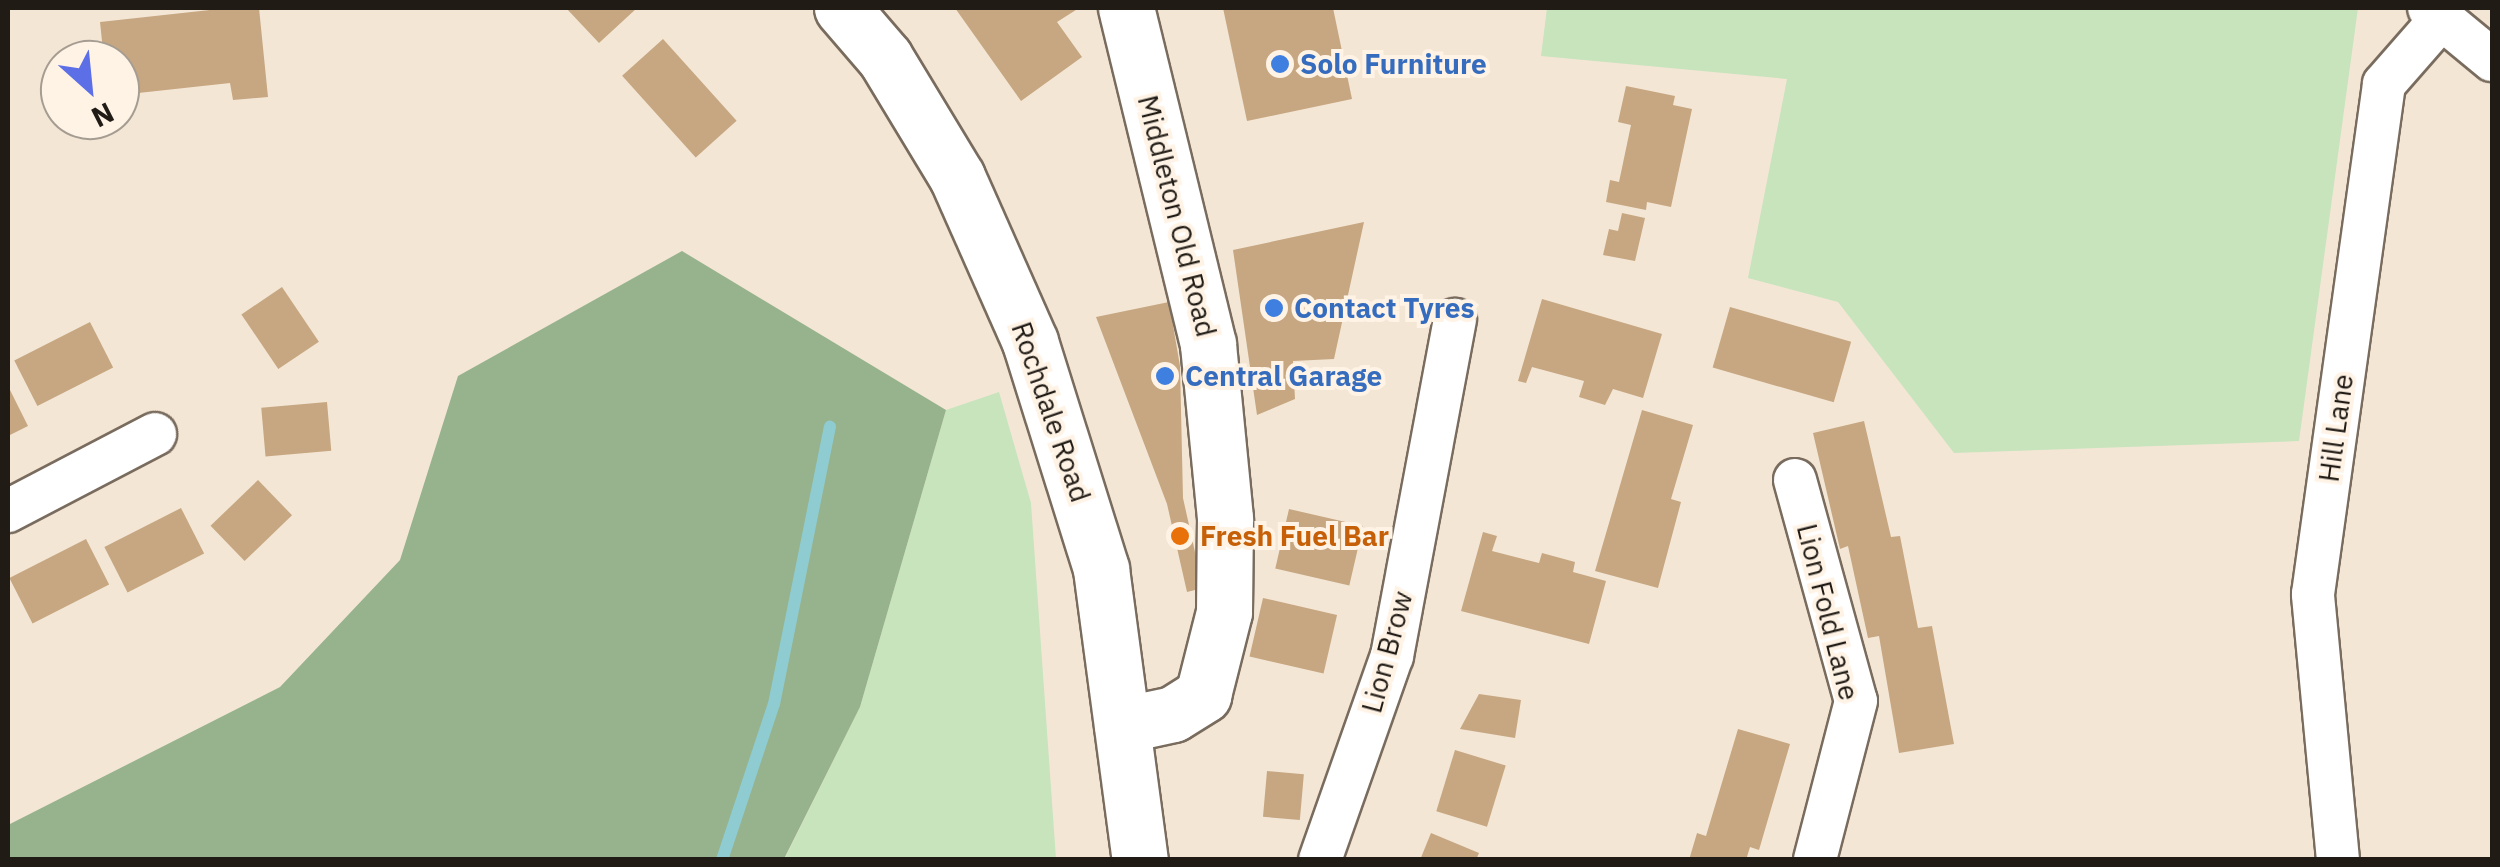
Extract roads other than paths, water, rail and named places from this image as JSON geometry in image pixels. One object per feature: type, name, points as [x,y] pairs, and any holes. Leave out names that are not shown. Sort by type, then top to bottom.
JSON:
[{"type":"main road","name":"Rochdale Road","points":[[842,8],[885,58],[957,178],[1030,342],[1101,569],[1140,860]]},
{"type":"main road","name":"Middleton Old Road","points":[[1122,725],[1173,714],[1202,695],[1224,612],[1225,536],[1222,441],[1208,344],[1126,8]]},
{"type":"street","points":[[2435,13],[2492,60]]},
{"type":"street","name":"Hill Lane","points":[[2338,860],[2313,594],[2384,84],[2435,13]]},
{"type":"street","name":"Lion Brow","points":[[1320,860],[1392,656],[1455,320]]},
{"type":"street","points":[[8,511],[156,434]]},
{"type":"street","name":"Lion Fold Lane","points":[[1795,480],[1856,701],[1815,860]]},
{"type":"waterway","points":[[722,860],[774,704],[830,427]]},
{"type":"place","name":"Solo Furniture","points":[[1280,64]]},
{"type":"place","name":"Contact Tyres","points":[[1274,308]]},
{"type":"place","name":"Central Garage","points":[[1165,376]]},
{"type":"place","name":"Fresh Fuel Bar","points":[[1180,536]]}]
